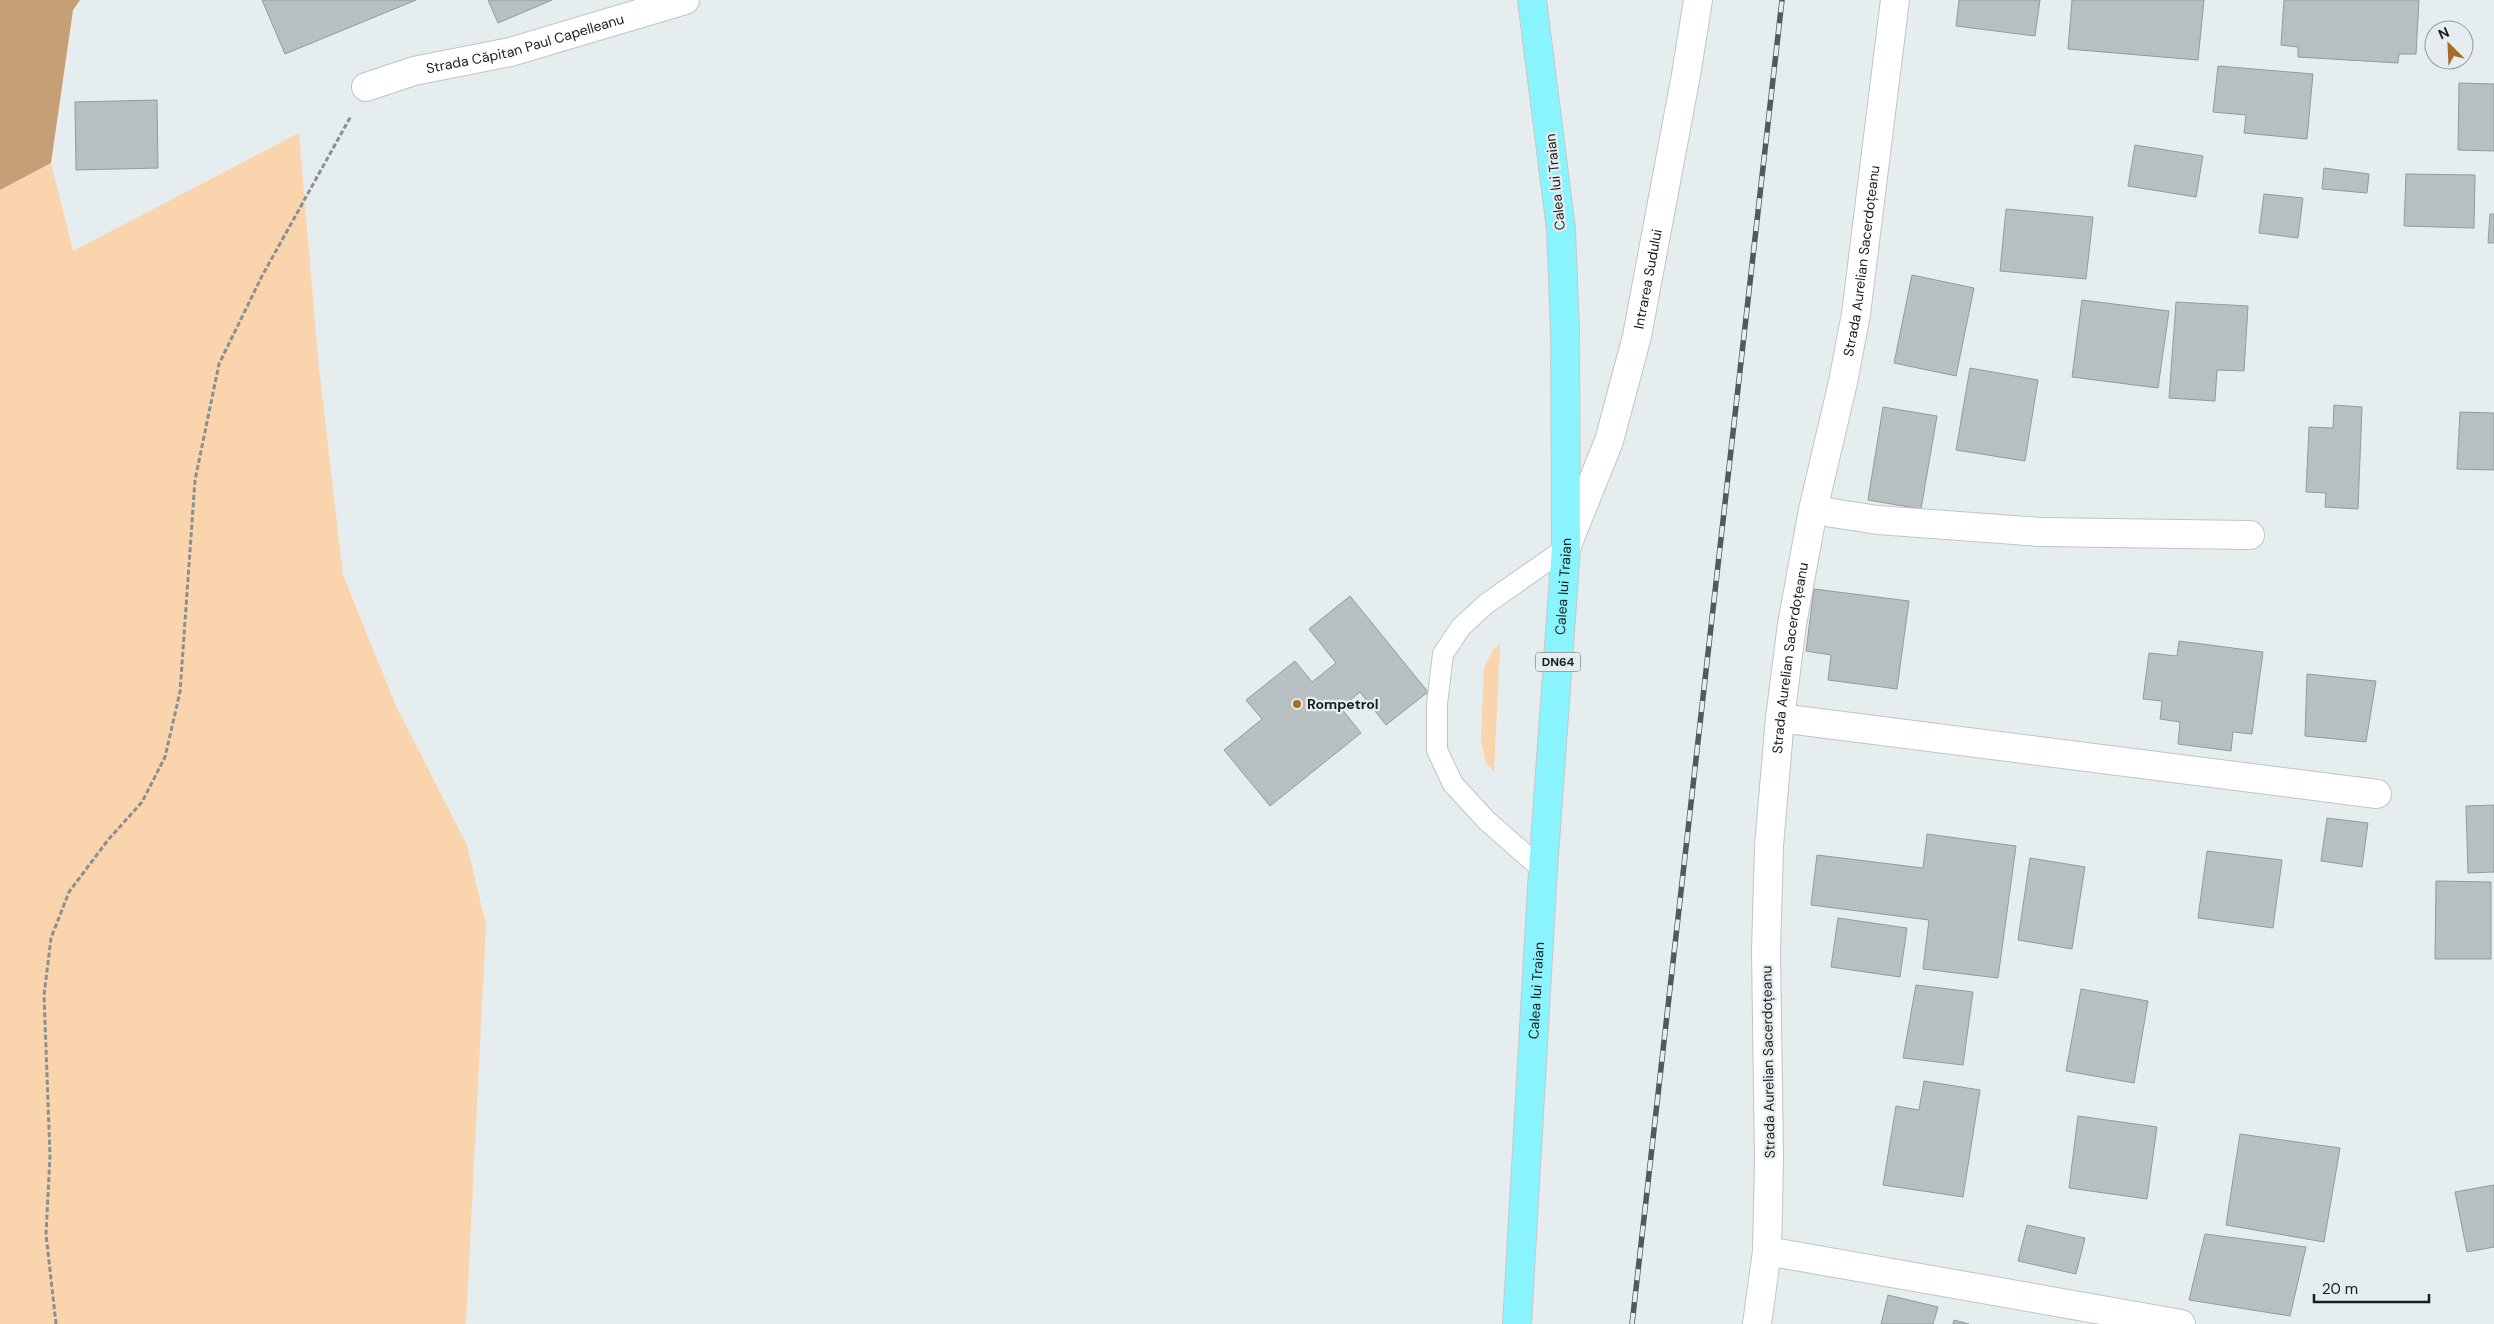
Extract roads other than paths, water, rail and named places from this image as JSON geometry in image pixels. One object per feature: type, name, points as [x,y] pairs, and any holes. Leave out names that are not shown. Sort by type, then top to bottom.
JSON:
[{"type":"main road","name":"Calea lui Traian","points":[[1517,1324],[1543,870],[1566,548],[1565,330],[1561,229],[1532,0]]},
{"type":"street","name":"Strada Căpitan Paul Capelleanu","points":[[366,87],[414,71],[510,52],[685,0]]},
{"type":"street","name":"Intrarea Sudului","points":[[1566,548],[1609,441],[1637,336],[1686,75],[1698,0]]},
{"type":"street","name":"Strada Aurelian Sacerdoțeanu","points":[[1756,1324],[1767,1251],[1769,1160],[1766,951],[1769,846],[1780,718],[1792,624],[1813,510],[1843,382],[1856,314],[1896,0]]},
{"type":"street","points":[[1813,510],[1878,520],[2041,532],[2250,535]]},
{"type":"street","points":[[1780,718],[2377,794]]},
{"type":"street","points":[[1767,1251],[2181,1324]]},
{"type":"lane","points":[[1543,870],[1487,821],[1453,784],[1437,750],[1437,704],[1443,654],[1461,627],[1486,604],[1566,548]]},
{"type":"railway","points":[[1632,1324],[1782,0]]},
{"type":"place","name":"Rompetrol","points":[[1297,704]]}]
